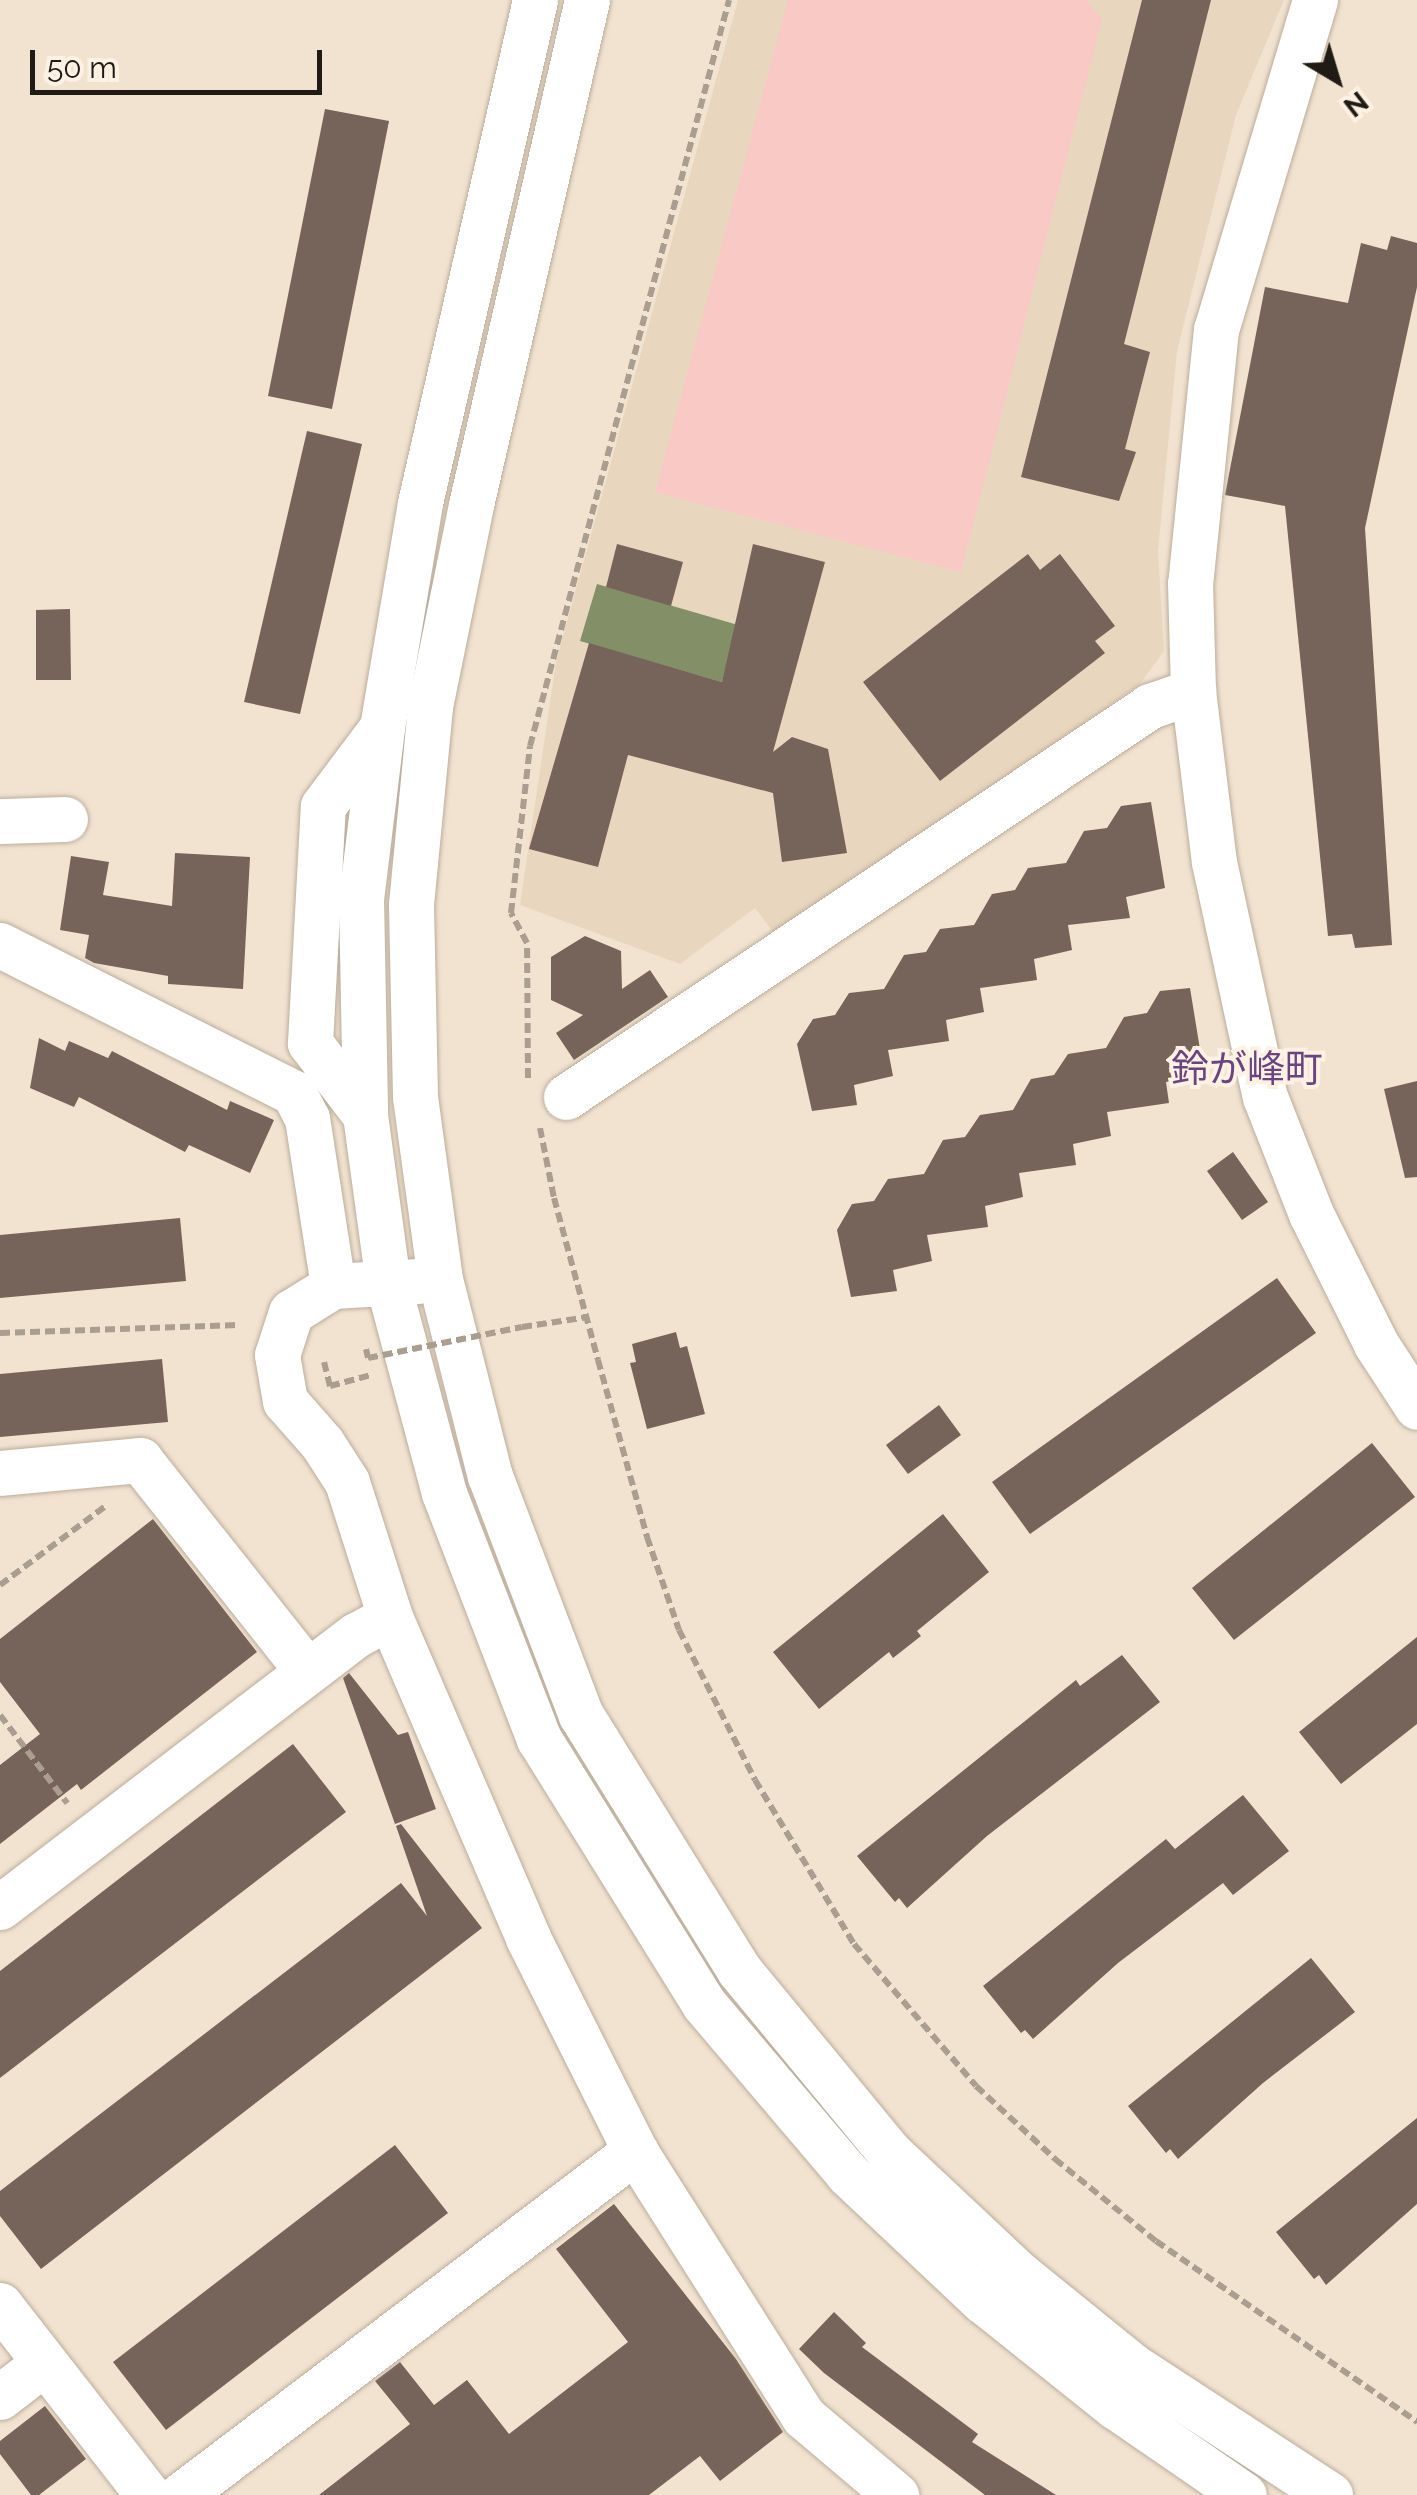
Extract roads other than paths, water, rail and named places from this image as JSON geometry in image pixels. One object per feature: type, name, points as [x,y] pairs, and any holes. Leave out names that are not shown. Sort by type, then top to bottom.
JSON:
[{"type":"street","points":[[535,0],[420,503],[382,728],[361,898],[365,1115],[388,1284],[444,1493],[539,1738],[704,2004],[848,2174],[983,2301],[1116,2407],[1244,2495]]},
{"type":"street","points":[[587,0],[475,486],[430,707],[412,905],[414,1078],[440,1278],[490,1476],[582,1715],[738,1970],[888,2151],[1020,2274],[1134,2367],[1330,2495]]},
{"type":"street","points":[[1316,0],[1216,329],[1190,583],[1193,690],[1214,862],[1265,1097],[1311,1214],[1376,1344],[1417,1407]]},
{"type":"street","points":[[552,1105],[1150,706],[1193,690]]},
{"type":"street","points":[[0,821],[65,819]]},
{"type":"street","points":[[0,945],[294,1092],[306,1118],[333,1286]]},
{"type":"street","points":[[440,1278],[333,1286],[291,1312],[277,1355],[285,1401],[322,1443],[346,1482],[390,1618],[528,1938],[635,2151],[804,2417],[896,2495]]},
{"type":"street","points":[[0,1474],[140,1460],[308,1672]]},
{"type":"street","points":[[0,1907],[356,1635],[390,1618]]},
{"type":"street","points":[[181,2495],[635,2151]]},
{"type":"street","points":[[0,2305],[148,2495]]},
{"type":"street","points":[[0,2397],[44,2364]]},
{"type":"district","name":"鈴が峰町","points":[[1247,1069]]}]
